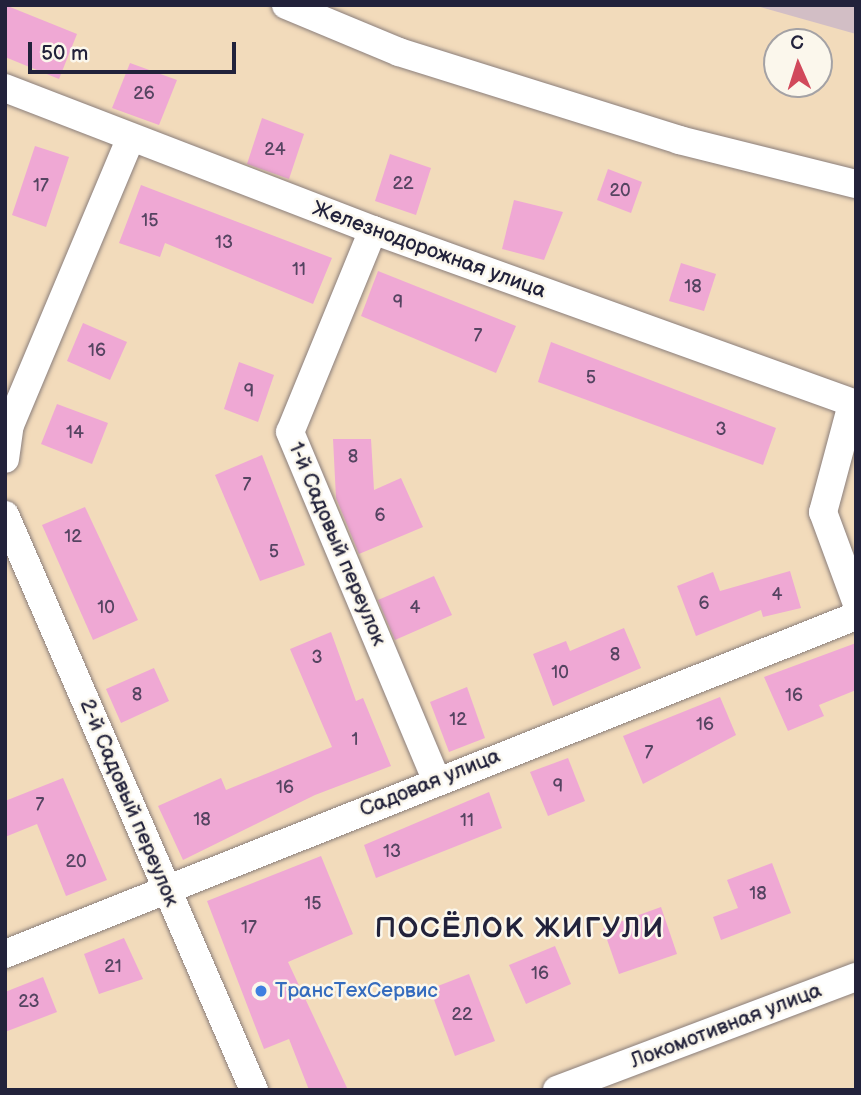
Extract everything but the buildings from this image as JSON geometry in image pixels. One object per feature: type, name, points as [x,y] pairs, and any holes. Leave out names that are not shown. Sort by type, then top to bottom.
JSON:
[{"type":"street","points":[[286,5],[399,52],[652,132],[856,184]]},
{"type":"street","name":"Железнодорожная улица","points":[[5,88],[373,230],[854,404]]},
{"type":"street","points":[[5,459],[10,425],[131,137]]},
{"type":"street","name":"1-й Садовый переулок","points":[[373,230],[290,432],[436,780]]},
{"type":"street","points":[[854,404],[823,512],[856,601]]},
{"type":"street","name":"2-й Садовый переулок","points":[[5,515],[254,1090]]},
{"type":"street","name":"Садовая улица","points":[[5,954],[167,891],[436,780],[856,616]]},
{"type":"street","name":"Локомотивная улица","points":[[557,1090],[856,977]]},
{"type":"shaded area","points":[[753,5],[856,5],[856,34]]},
{"type":"place","name":"ТрансТехСервис","points":[[261,991]]},
{"type":"district","name":"ПОСЁЛОК ЖИГУЛИ","points":[[520,929]]}]
